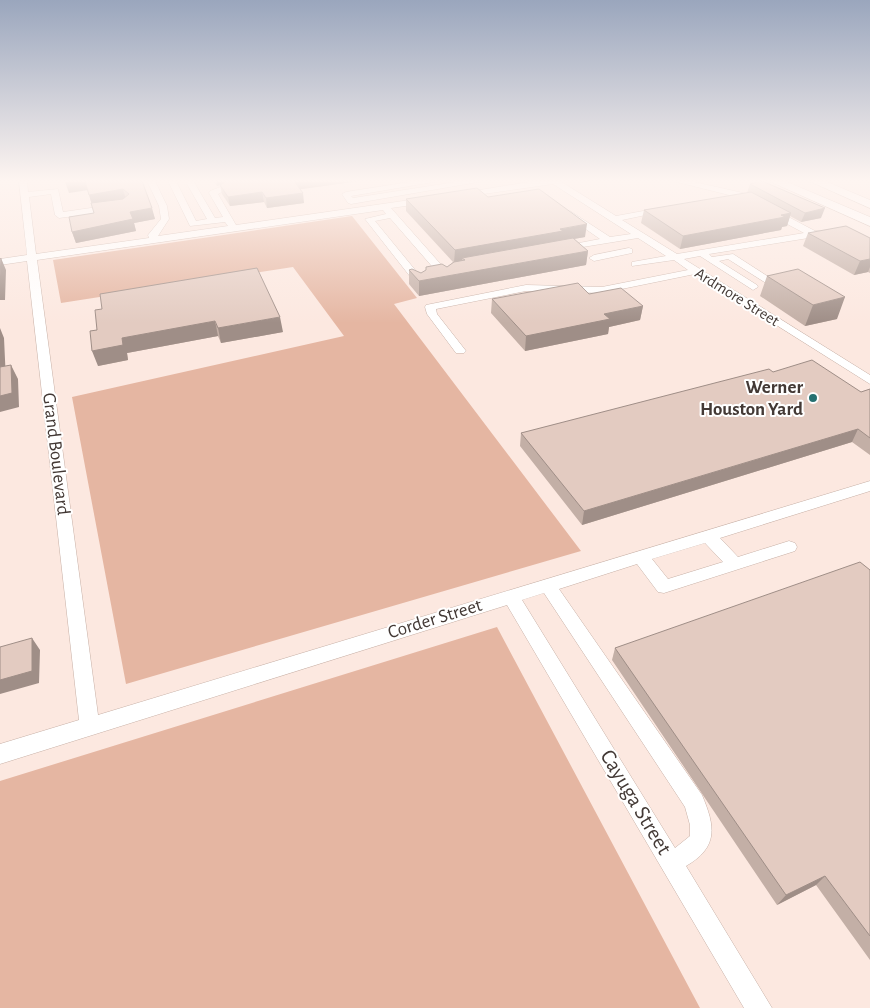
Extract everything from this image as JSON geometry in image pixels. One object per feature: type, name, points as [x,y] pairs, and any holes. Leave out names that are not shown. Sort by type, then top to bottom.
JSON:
[{"type":"street","name":"Grand Boulevard","points":[[29,228],[50,414],[90,726]]},
{"type":"street","points":[[155,241],[153,234],[158,228]]},
{"type":"street","points":[[0,262],[240,228]]},
{"type":"street","points":[[380,228],[419,262],[447,272]]},
{"type":"street","points":[[399,228],[419,262],[420,282]]},
{"type":"street","points":[[592,228],[629,252],[594,258]]},
{"type":"street","name":"Ardmore Street","points":[[628,228],[870,380]]},
{"type":"street","points":[[802,228],[813,234]]},
{"type":"street","points":[[635,264],[835,231]]},
{"type":"street","points":[[556,252],[639,235]]},
{"type":"street","points":[[700,253],[749,285],[773,283],[730,256],[710,259]]},
{"type":"street","points":[[460,351],[432,314],[430,307],[526,288],[602,290],[697,272]]},
{"type":"street","points":[[734,295],[751,290],[749,285]]},
{"type":"street","name":"Corder Street","points":[[0,754],[870,486]]},
{"type":"street","points":[[708,536],[736,565]]},
{"type":"street","points":[[640,556],[664,587],[790,547]]},
{"type":"street","points":[[547,585],[694,802],[701,825],[702,841],[695,849],[672,862]]},
{"type":"street","name":"Cayuga Street","points":[[511,596],[760,1008]]},
{"type":"shaded area","points":[[270,228],[362,228],[417,298],[394,304],[581,551],[126,684],[72,397],[344,336],[293,267],[61,303],[53,260]]},
{"type":"shaded area","points":[[497,627],[700,1008],[0,1008],[0,781]]},
{"type":"building","points":[[71,228],[91,228],[72,232]]},
{"type":"building","points":[[434,228],[565,228],[560,229],[563,231],[455,250]]},
{"type":"building","points":[[671,228],[726,228],[683,236]]},
{"type":"building","points":[[835,228],[850,228],[870,238],[870,259],[860,261],[808,233]]},
{"type":"building","points":[[573,238],[588,251],[419,281],[409,270],[412,269],[421,273],[426,270],[426,267],[442,264],[447,267],[454,262],[465,260],[462,258]]},
{"type":"building","points":[[257,268],[280,317],[218,328],[215,321],[122,338],[123,345],[92,351],[90,331],[97,330],[95,310],[102,309],[100,294]]},
{"type":"building","points":[[798,269],[845,297],[813,305],[767,276]]},
{"type":"building","points":[[578,283],[589,294],[621,288],[643,306],[604,314],[610,319],[526,336],[492,299]]},
{"type":"building","points":[[812,360],[861,392],[870,389],[870,438],[858,429],[584,511],[521,433],[769,369],[773,372]]},
{"type":"building","points":[[11,365],[12,393],[0,396],[0,367]]},
{"type":"building","points":[[860,562],[870,570],[870,936],[825,876],[786,895],[615,648]]},
{"type":"building","points":[[32,638],[32,671],[0,680],[0,647]]},
{"type":"place","name":"Werner Houston Yard","points":[[813,398]]}]
